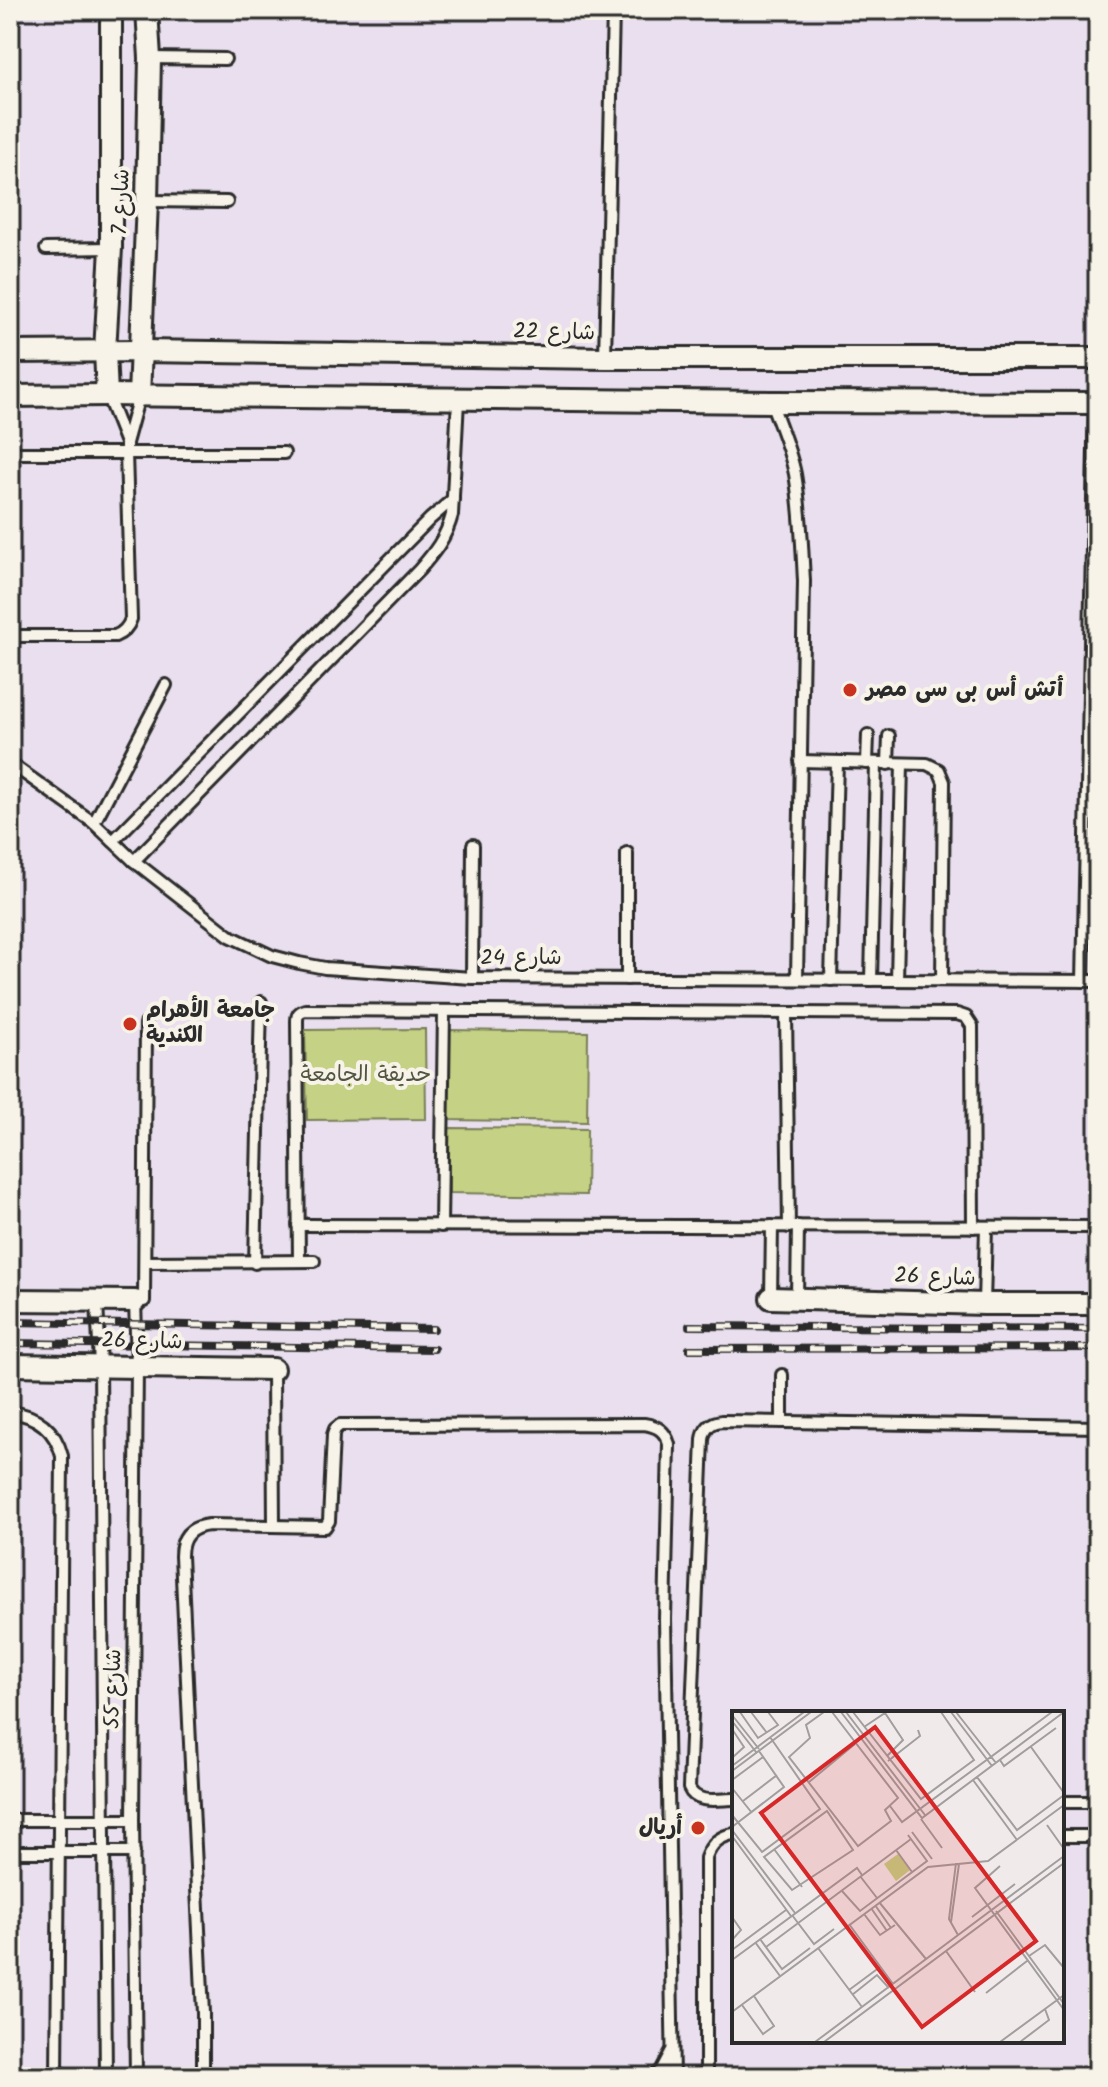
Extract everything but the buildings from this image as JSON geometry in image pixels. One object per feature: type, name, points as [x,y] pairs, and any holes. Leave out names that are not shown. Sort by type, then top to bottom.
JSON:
[{"type":"street","name":"شارع 7","points":[[107,395],[105,351],[111,248],[111,10]]},
{"type":"street","name":"شارع 7","points":[[139,396],[150,58],[147,10]]},
{"type":"street","name":"شارع 22","points":[[10,352],[605,358],[1098,358]]},
{"type":"street","points":[[10,396],[1096,403]]},
{"type":"street","name":"شارع 26","points":[[771,1298],[1098,1304]]},
{"type":"street","name":"شارع 26","points":[[10,1300],[140,1301]]},
{"type":"street","name":"شارع 26","points":[[10,1365],[273,1369]]},
{"type":"lane","points":[[605,358],[613,10]]},
{"type":"lane","points":[[150,58],[225,59]]},
{"type":"lane","points":[[147,201],[227,202]]},
{"type":"lane","points":[[46,249],[111,248]]},
{"type":"lane","points":[[107,395],[126,448]]},
{"type":"lane","points":[[10,636],[115,636],[129,625],[126,448],[139,396]]},
{"type":"lane","points":[[134,861],[430,558],[447,531],[453,499],[458,400]]},
{"type":"lane","points":[[771,402],[791,459],[800,507],[804,581],[797,979]]},
{"type":"lane","points":[[1083,981],[1095,570],[1096,403]]},
{"type":"lane","points":[[10,453],[126,448],[284,453]]},
{"type":"lane","points":[[113,841],[453,499]]},
{"type":"lane","points":[[94,823],[166,685]]},
{"type":"lane","points":[[868,735],[871,763],[871,980]]},
{"type":"lane","points":[[888,764],[889,736]]},
{"type":"lane","points":[[800,761],[927,764],[939,770],[944,782],[942,980]]},
{"type":"lane","points":[[831,980],[837,762]]},
{"type":"lane","name":"شارع 24","points":[[10,763],[94,823],[134,861],[230,936],[272,956],[299,963],[325,968],[472,978],[1098,981]]},
{"type":"lane","points":[[897,980],[902,764]]},
{"type":"lane","points":[[472,978],[473,845]]},
{"type":"lane","points":[[627,853],[627,979]]},
{"type":"lane","points":[[255,1263],[261,1002]]},
{"type":"lane","points":[[299,1261],[297,1015],[305,1010],[957,1014],[966,1017],[972,1026],[973,1227]]},
{"type":"lane","points":[[441,1226],[444,1011]]},
{"type":"lane","points":[[786,1013],[797,1298]]},
{"type":"lane","name":"شارع 55","points":[[136,2077],[133,1820],[137,1366],[145,1262],[146,1024]]},
{"type":"lane","points":[[298,1225],[1098,1227]]},
{"type":"lane","points":[[771,1298],[772,1226]]},
{"type":"lane","points":[[984,1304],[986,1227]]},
{"type":"lane","points":[[145,1262],[314,1261]]},
{"type":"lane","name":"شارع 55","points":[[97,1301],[106,2077]]},
{"type":"lane","points":[[273,1369],[274,1526]]},
{"type":"lane","points":[[782,1375],[782,1422]]},
{"type":"lane","points":[[10,1412],[35,1418],[44,1425],[59,1444],[62,1456],[57,2077]]},
{"type":"lane","points":[[732,1799],[699,1799],[693,1796],[689,1788],[703,1434],[710,1424],[716,1421],[1098,1427]]},
{"type":"lane","points":[[203,2077],[203,2013],[181,1546],[185,1537],[199,1526],[323,1528],[329,1524],[333,1435],[340,1425],[644,1424],[658,1427],[669,1444],[665,1619],[673,2077]]},
{"type":"lane","points":[[1064,1802],[1098,1802]]},
{"type":"lane","points":[[10,1820],[133,1820]]},
{"type":"lane","points":[[706,2077],[706,1858],[716,1840],[732,1834]]},
{"type":"lane","points":[[1064,1836],[1098,1836]]},
{"type":"lane","points":[[10,1852],[134,1852]]},
{"type":"lane","points":[[653,2077],[668,2061],[672,2050]]},
{"type":"shaded area","points":[[10,10],[1098,10],[1098,2077],[10,2077]]},
{"type":"green space","name":"حديقة الجامعة","points":[[425,1029],[426,1119],[307,1120],[305,1030]]},
{"type":"green space","points":[[448,1030],[588,1032],[587,1122],[447,1120]]},
{"type":"green space","points":[[449,1128],[587,1129],[586,1195],[449,1193]]},
{"type":"railway","points":[[10,1322],[434,1329]]},
{"type":"railway","points":[[689,1326],[1098,1329]]},
{"type":"railway","points":[[10,1343],[434,1349]]},
{"type":"railway","points":[[689,1349],[1098,1348]]},
{"type":"place","name":"أتش أس بى سى مصر","points":[[850,690]]},
{"type":"place","name":"جامعة الأهرام الكندية","points":[[130,1024]]},
{"type":"place","name":"أريال","points":[[698,1828]]}]
